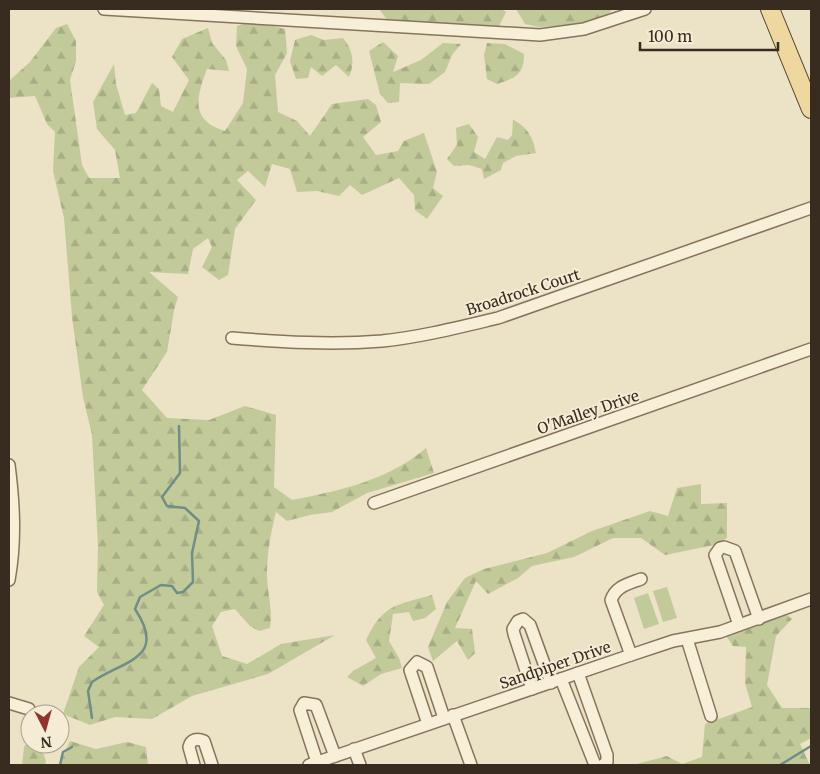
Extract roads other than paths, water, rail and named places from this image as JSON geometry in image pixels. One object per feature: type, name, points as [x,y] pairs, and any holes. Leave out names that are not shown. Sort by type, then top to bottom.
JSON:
[{"type":"main road","points":[[770,9],[811,109]]},
{"type":"street","points":[[104,9],[540,35],[584,29],[645,9]]},
{"type":"street","name":"Broadrock Court","points":[[232,338],[342,343],[400,339],[445,331],[498,318],[811,208]]},
{"type":"street","name":"O'Malley Drive","points":[[374,503],[811,349]]},
{"type":"street","points":[[9,464],[14,498],[14,550],[9,580]]},
{"type":"street","points":[[739,625],[715,556],[720,548],[724,547],[735,551],[759,619]]},
{"type":"street","points":[[631,655],[611,600],[619,588],[641,580]]},
{"type":"street","name":"Sandpiper Drive","points":[[313,764],[339,758],[354,749],[631,655],[759,619],[811,599]]},
{"type":"street","points":[[532,689],[513,629],[518,621],[524,619],[530,625],[595,765]]},
{"type":"street","points":[[687,639],[711,716]]},
{"type":"street","points":[[428,724],[410,670],[417,662],[427,667],[471,765]]},
{"type":"street","points":[[578,673],[607,755],[607,762],[603,765]]},
{"type":"street","points":[[313,764],[300,710],[304,704],[312,702],[316,705],[339,758]]},
{"type":"street","points":[[194,765],[189,747],[192,741],[196,739],[204,741],[212,765]]},
{"type":"street","points":[[354,749],[360,765]]},
{"type":"waterway","points":[[92,718],[88,691],[92,682],[138,656],[144,648],[147,638],[144,626],[135,609],[140,597],[161,585],[172,586],[177,593],[183,592],[193,582],[192,553],[199,521],[185,508],[167,506],[162,497],[180,473],[179,426]]},
{"type":"waterway","points":[[780,765],[811,746]]},
{"type":"waterway","points":[[60,765],[63,752],[72,747]]}]
